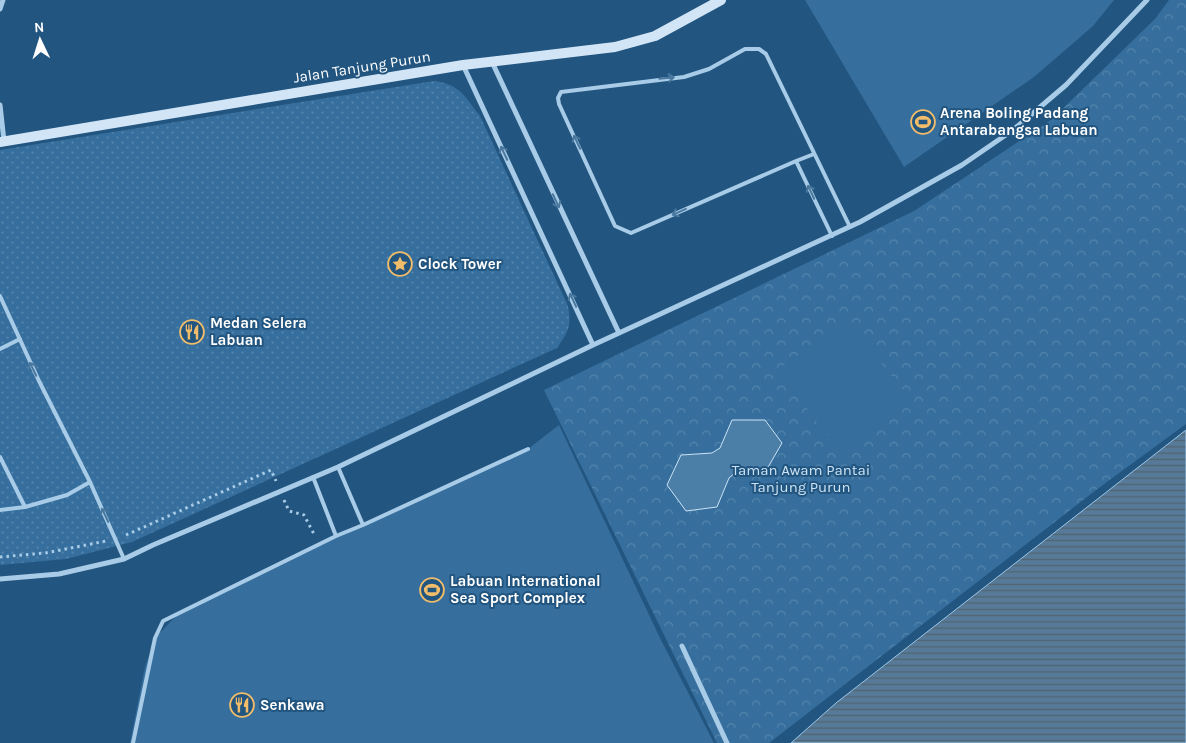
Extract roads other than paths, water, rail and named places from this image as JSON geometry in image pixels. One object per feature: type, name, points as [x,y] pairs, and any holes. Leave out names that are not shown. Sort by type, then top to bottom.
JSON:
[{"type":"street","points":[[0,9],[3,0]]},
{"type":"street","name":"Jalan Tanjung Purun","points":[[2,142],[463,65],[614,46],[655,36],[721,0]]},
{"type":"street","points":[[0,579],[59,574],[124,559],[338,467],[619,333],[850,227],[962,165],[1013,130],[1066,85],[1147,0]]},
{"type":"street","points":[[492,62],[619,333]]},
{"type":"street","points":[[463,65],[594,345]]},
{"type":"street","points":[[0,105],[2,142]]},
{"type":"street","points":[[682,646],[727,743]]},
{"type":"lane","points":[[814,154],[796,160],[631,234],[615,226],[559,104],[558,98],[561,92],[684,76],[709,69],[745,48],[759,49],[766,54],[850,227]]},
{"type":"lane","points":[[796,160],[832,236]]},
{"type":"lane","points":[[0,296],[90,482],[124,559]]},
{"type":"lane","points":[[0,349],[20,339]]},
{"type":"lane","points":[[133,743],[155,638],[163,621],[336,536],[363,526],[528,449]]},
{"type":"lane","points":[[0,457],[25,507]]},
{"type":"lane","points":[[338,467],[363,526]]},
{"type":"lane","points":[[313,477],[336,536]]},
{"type":"lane","points":[[0,510],[25,507],[67,495],[90,482]]},
{"type":"place","name":"Arena Boling Padang Antarabangsa Labuan","points":[[923,122]]},
{"type":"place","name":"Clock Tower","points":[[400,264]]},
{"type":"place","name":"Medan Selera Labuan","points":[[192,332]]},
{"type":"place","name":"Labuan International Sea Sport Complex","points":[[432,590]]},
{"type":"place","name":"Senkawa","points":[[242,705]]},
{"type":"park label","name":"Taman Awam Pantai Tanjung Purun","points":[[801,478]]}]
